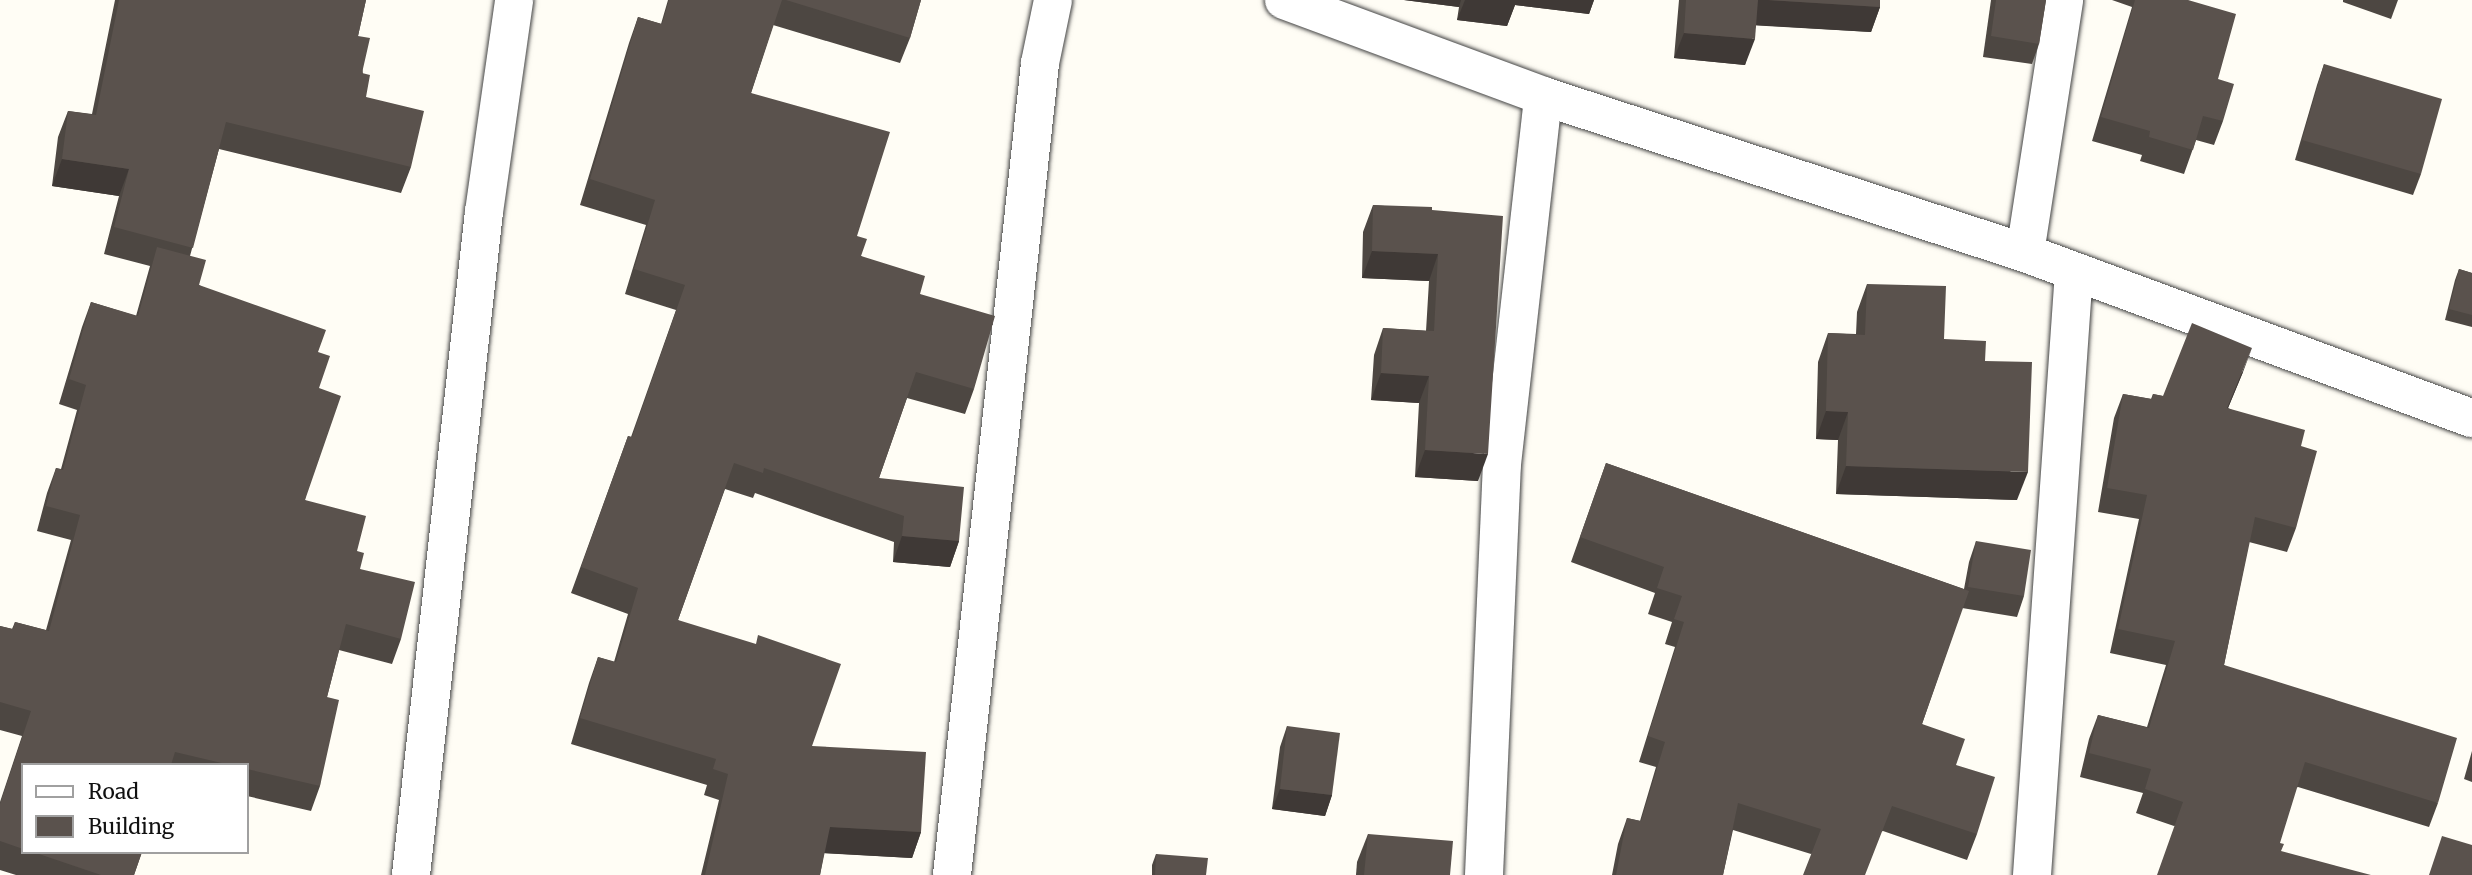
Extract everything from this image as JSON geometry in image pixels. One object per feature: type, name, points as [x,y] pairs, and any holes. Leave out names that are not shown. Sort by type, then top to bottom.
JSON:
[{"type":"street","points":[[411,875],[484,212],[514,0]]},
{"type":"street","points":[[952,875],[1040,63],[1053,0]]},
{"type":"street","points":[[1284,0],[1543,96],[2025,253],[2472,418]]},
{"type":"street","points":[[2025,253],[2064,0]]},
{"type":"street","points":[[1484,875],[1502,464],[1543,96]]},
{"type":"street","points":[[2032,875],[2074,272]]},
{"type":"building","points":[[119,0],[366,0],[358,36],[370,38],[362,73],[370,75],[366,97],[424,111],[411,167],[226,122],[193,248],[114,227],[129,169],[62,159],[68,111],[96,115]]},
{"type":"building","points":[[669,0],[782,0],[751,93],[890,132],[857,236],[867,239],[861,256],[925,276],[920,294],[995,316],[974,389],[916,372],[879,478],[964,487],[959,541],[902,536],[904,516],[764,468],[763,473],[734,463],[678,620],[756,644],[758,635],[841,664],[812,746],[926,752],[921,832],[830,827],[820,875],[705,875],[728,774],[713,769],[716,759],[580,718],[598,657],[616,662],[638,588],[581,567],[628,436],[632,437],[685,285],[634,269],[655,200],[590,179],[638,17],[662,24]]},
{"type":"building","points":[[786,0],[921,0],[910,38]]},
{"type":"building","points":[[1686,0],[1758,0],[1755,39],[1684,33]]},
{"type":"building","points":[[1768,0],[1880,0],[1880,7]]},
{"type":"building","points":[[1996,0],[2046,0],[2039,44],[1991,36]]},
{"type":"building","points":[[2135,0],[2188,0],[2236,14],[2218,79],[2234,84],[2223,121],[2203,116],[2193,150],[2149,137],[2150,131],[2101,117]]},
{"type":"building","points":[[2324,64],[2442,99],[2421,174],[2302,140]]},
{"type":"building","points":[[1373,205],[1432,207],[1432,210],[1503,216],[1488,454],[1425,450],[1429,376],[1381,373],[1383,328],[1434,331],[1438,254],[1372,251]]},
{"type":"building","points":[[157,247],[206,260],[199,285],[326,330],[318,352],[330,356],[319,388],[341,396],[305,500],[366,516],[357,551],[364,553],[360,569],[415,582],[401,639],[346,624],[327,697],[339,700],[320,786],[248,769],[248,763],[222,763],[175,752],[172,763],[21,763],[21,848],[0,841],[0,804],[31,711],[0,702],[0,626],[13,629],[15,622],[49,631],[80,515],[46,506],[56,468],[63,470],[86,385],[69,379],[91,302],[138,316]]},
{"type":"building","points":[[2459,269],[2472,273],[2472,315],[2449,309]]},
{"type":"building","points":[[1867,284],[1946,286],[1944,339],[1986,341],[1985,361],[2032,362],[2028,472],[1846,466],[1848,412],[1826,411],[1828,333],[1865,335]]},
{"type":"building","points":[[2192,323],[2252,348],[2227,408],[2305,430],[2301,446],[2317,451],[2296,528],[2255,517],[2224,665],[2457,738],[2438,803],[2305,762],[2280,843],[2284,844],[2281,851],[2371,875],[2157,875],[2183,802],[2145,789],[2151,769],[2089,753],[2098,715],[2149,728],[2175,641],[2118,629],[2147,495],[2107,488],[2123,394],[2152,399],[2153,394],[2163,396]]},
{"type":"building","points":[[1606,463],[1969,591],[1922,724],[1965,739],[1956,765],[1995,777],[1977,834],[1892,806],[1865,875],[1803,875],[1821,829],[1738,803],[1723,875],[1616,875],[1627,818],[1641,821],[1665,742],[1648,736],[1684,622],[1674,619],[1682,596],[1657,588],[1664,567],[1580,537]]},
{"type":"building","points":[[1976,541],[2031,550],[2024,596],[1968,587]]},
{"type":"building","points":[[1287,726],[1340,733],[1332,795],[1280,789]]},
{"type":"building","points":[[1368,834],[1453,841],[1450,875],[1364,875]]},
{"type":"building","points":[[2442,836],[2472,845],[2472,875],[2429,875]]},
{"type":"building","points":[[39,854],[141,854],[134,875],[101,875]]},
{"type":"building","points":[[1156,854],[1208,858],[1206,875],[1155,875]]}]
